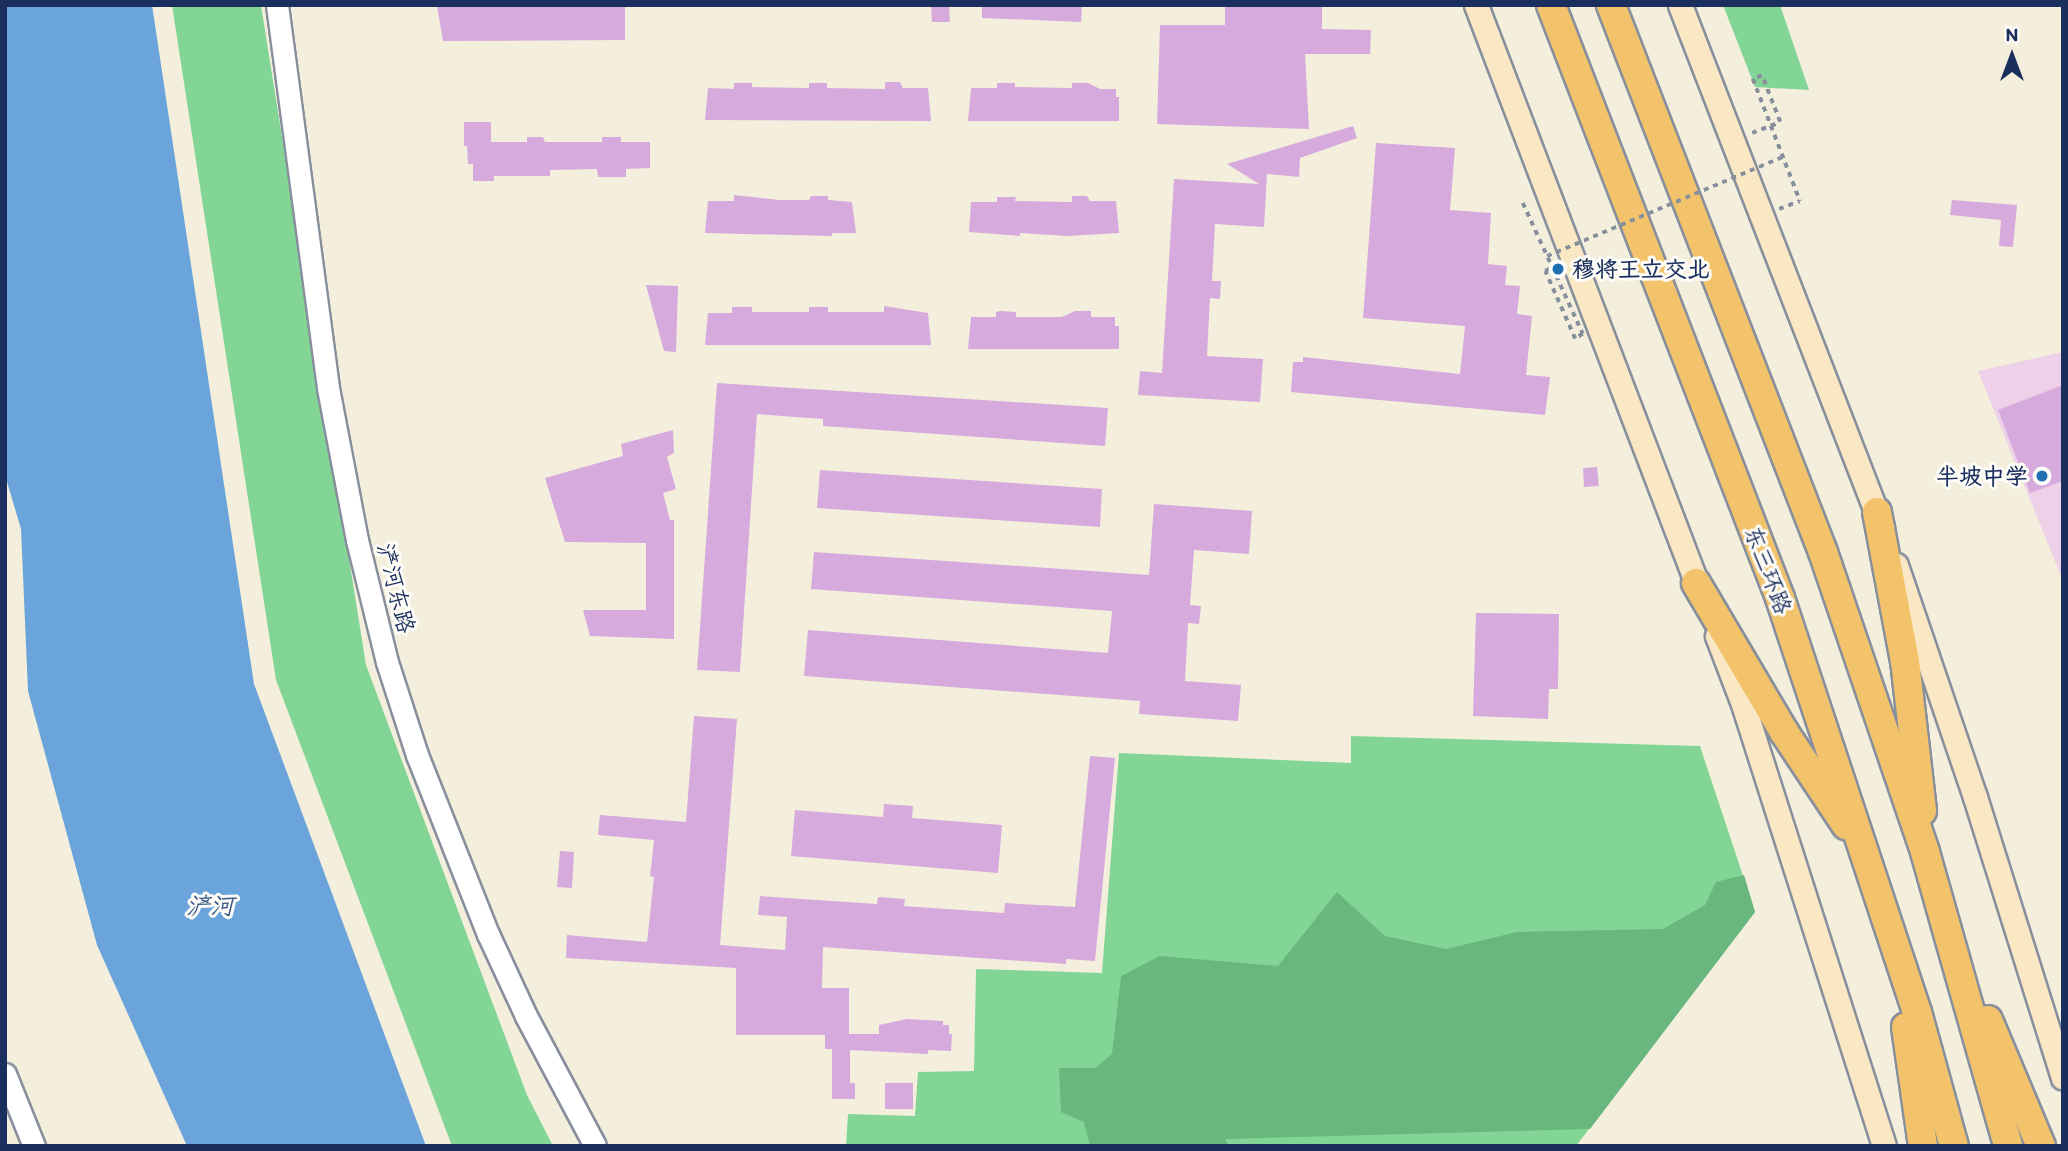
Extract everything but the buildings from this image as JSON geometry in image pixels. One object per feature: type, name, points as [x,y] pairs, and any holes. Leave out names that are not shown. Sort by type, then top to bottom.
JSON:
[{"type":"highway","name":"东三环路","points":[[1551,5],[1780,598],[1917,1012],[1954,1146]]},
{"type":"highway","points":[[1611,5],[1823,552],[1926,852],[2008,1146]]},
{"type":"highway","points":[[1877,512],[1905,661],[1926,852]]},
{"type":"highway","points":[[1696,583],[1784,732],[1861,848]]},
{"type":"highway","points":[[1950,935],[2041,1146]]},
{"type":"highway","points":[[1894,945],[1923,1146]]},
{"type":"main road","points":[[1476,5],[1747,717],[1884,1146]]},
{"type":"main road","points":[[1679,5],[1877,512],[1971,784],[2063,1078]]},
{"type":"street","name":"浐河东路","points":[[277,5],[330,401],[357,540],[387,662],[421,766],[488,934],[526,1016],[595,1146]]},
{"type":"street","points":[[5,1074],[34,1146]]},
{"type":"path","points":[[1733,141],[1780,122],[1762,76],[1753,79],[1783,157],[1800,201]]},
{"type":"path","points":[[1547,256],[1783,157]]},
{"type":"path","points":[[1522,203],[1583,334],[1575,339],[1545,271]]},
{"type":"shaded area","name":"半坡中学","points":[[2063,352],[2063,581],[1978,371]]},
{"type":"green space","points":[[172,5],[261,5],[366,665],[527,1095],[553,1146],[452,1146],[276,680]]},
{"type":"green space","points":[[1723,5],[1780,5],[1809,90],[1755,87]]},
{"type":"green space","points":[[1351,736],[1700,746],[1755,912],[1576,1146],[846,1146],[848,1114],[915,1116],[918,1072],[974,1071],[976,969],[1102,973],[1119,753],[1351,763]]},
{"type":"green space","points":[[1744,875],[1755,912],[1590,1129],[1225,1139],[1229,1146],[1090,1146],[1084,1122],[1061,1112],[1059,1068],[1095,1068],[1112,1054],[1121,976],[1160,956],[1278,966],[1337,892],[1385,936],[1446,949],[1517,932],[1663,929],[1705,905],[1716,882]]},
{"type":"water","name":"浐河","points":[[5,5],[152,5],[254,684],[426,1146],[187,1146],[97,945],[28,691],[21,529],[5,475]]},
{"type":"place","name":"穆将王立交北","points":[[1558,269]]},
{"type":"place","name":"半坡中学","points":[[2042,476]]}]
